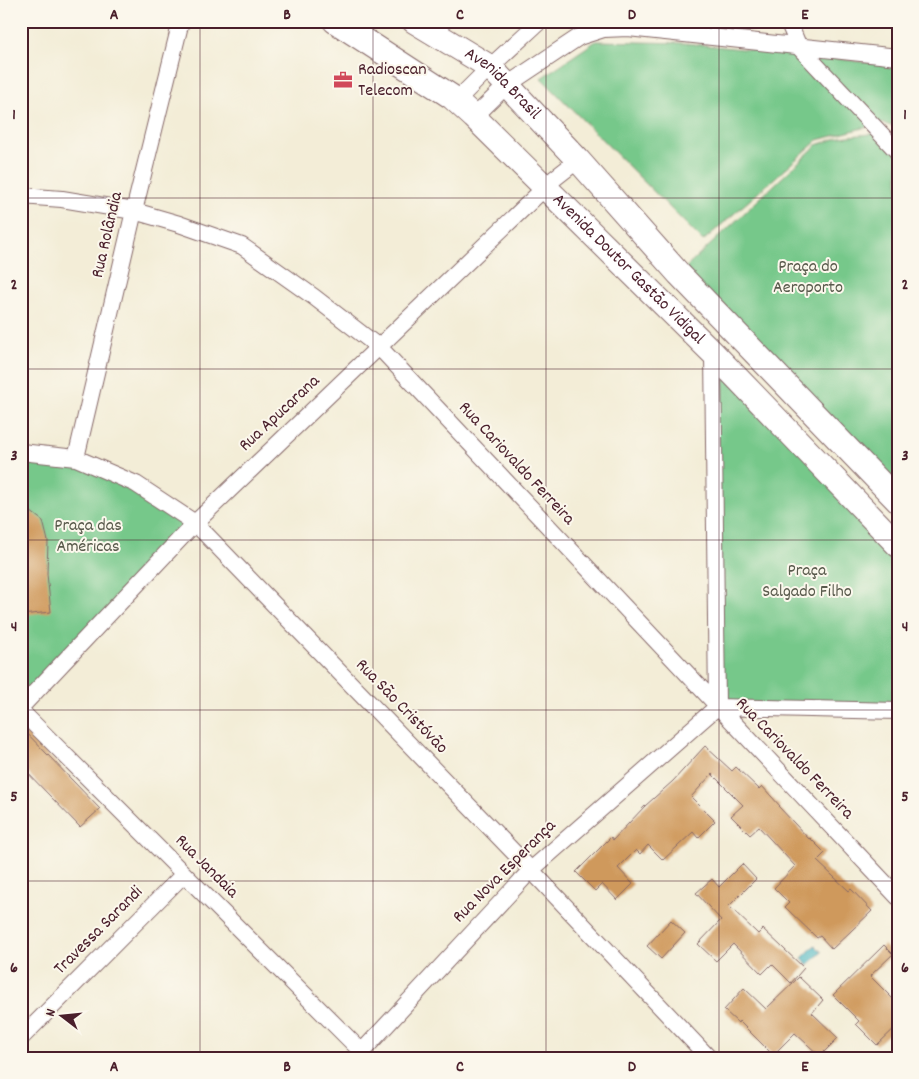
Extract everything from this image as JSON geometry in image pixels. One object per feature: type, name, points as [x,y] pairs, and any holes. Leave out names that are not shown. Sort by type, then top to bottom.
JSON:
[{"type":"main road","name":"Avenida Doutor Gastão Vidigal","points":[[335,21],[456,101],[547,188],[713,353],[898,545]]},
{"type":"main road","name":"Avenida Brasil","points":[[414,21],[490,67],[578,160]]},
{"type":"main road","points":[[448,21],[490,67]]},
{"type":"main road","name":"Avenida Doutor Gastão Vidigal","points":[[578,160],[679,274],[898,501]]},
{"type":"street","name":"Rua Rolândia","points":[[76,458],[180,21]]},
{"type":"street","points":[[456,101],[540,21]]},
{"type":"street","points":[[788,21],[800,46],[898,152]]},
{"type":"street","points":[[474,118],[507,85],[579,37],[604,29],[628,28],[898,57]]},
{"type":"street","name":"Rua Apucarana","points":[[21,707],[194,523],[380,348],[547,188],[555,178],[578,160]]},
{"type":"street","name":"Rua Cariovaldo Ferreira","points":[[21,196],[62,199],[134,211],[179,224],[242,246],[314,297],[380,348],[898,897]]},
{"type":"street","points":[[713,353],[717,707],[898,711]]},
{"type":"street","name":"Rua São Cristóvão","points":[[21,452],[76,458],[136,484],[194,523],[531,870],[701,1055]]},
{"type":"street","name":"Rua Nova Esperança","points":[[359,1055],[531,870],[717,707]]},
{"type":"street","name":"Rua Jandaia","points":[[21,711],[184,874],[359,1055]]},
{"type":"street","name":"Travessa Sarandi","points":[[21,1038],[184,874]]},
{"type":"green space","points":[[596,41],[684,43],[898,67],[898,128],[881,123],[818,140],[703,241],[541,78]]},
{"type":"green space","name":"Praça do Aeroporto","points":[[880,133],[898,152],[898,501],[679,274],[817,145],[840,137]]},
{"type":"green space","name":"Praça Salgado Filho","points":[[713,353],[898,543],[898,711],[717,707]]},
{"type":"green space","name":"Praça das Américas","points":[[21,452],[76,458],[193,522],[21,707]]},
{"type":"water","points":[[815,945],[822,952],[808,965],[802,958]]},
{"type":"building","points":[[30,511],[43,521],[48,541],[47,574],[51,612],[21,615],[21,512]]},
{"type":"building","points":[[21,727],[100,809],[80,827],[21,766]]},
{"type":"building","points":[[705,746],[732,771],[736,767],[759,789],[762,786],[809,839],[825,853],[817,861],[849,891],[851,889],[872,911],[832,949],[820,936],[817,938],[785,907],[789,903],[774,888],[795,866],[759,827],[750,835],[731,816],[743,805],[712,774],[691,797],[715,821],[698,838],[693,832],[663,860],[648,845],[640,854],[636,850],[618,868],[633,884],[617,900],[602,884],[595,891],[576,872],[611,837],[613,840],[645,806],[673,781]]},
{"type":"building","points":[[742,864],[756,879],[729,906],[758,934],[763,929],[804,968],[791,983],[772,964],[762,974],[733,944],[716,961],[698,944],[721,920],[696,893],[712,879],[719,887]]},
{"type":"building","points":[[671,920],[685,933],[661,959],[647,946]]},
{"type":"building","points":[[884,945],[893,954],[870,976],[898,1004],[898,1025],[877,1045],[856,1024],[859,1021],[833,995]]},
{"type":"building","points":[[799,977],[823,1000],[812,1013],[838,1038],[820,1056],[795,1033],[773,1055],[739,1021],[738,1023],[724,1010],[744,988],[766,1009]]},
{"type":"place","name":"Radioscan Telecom","points":[[343,80]]}]
